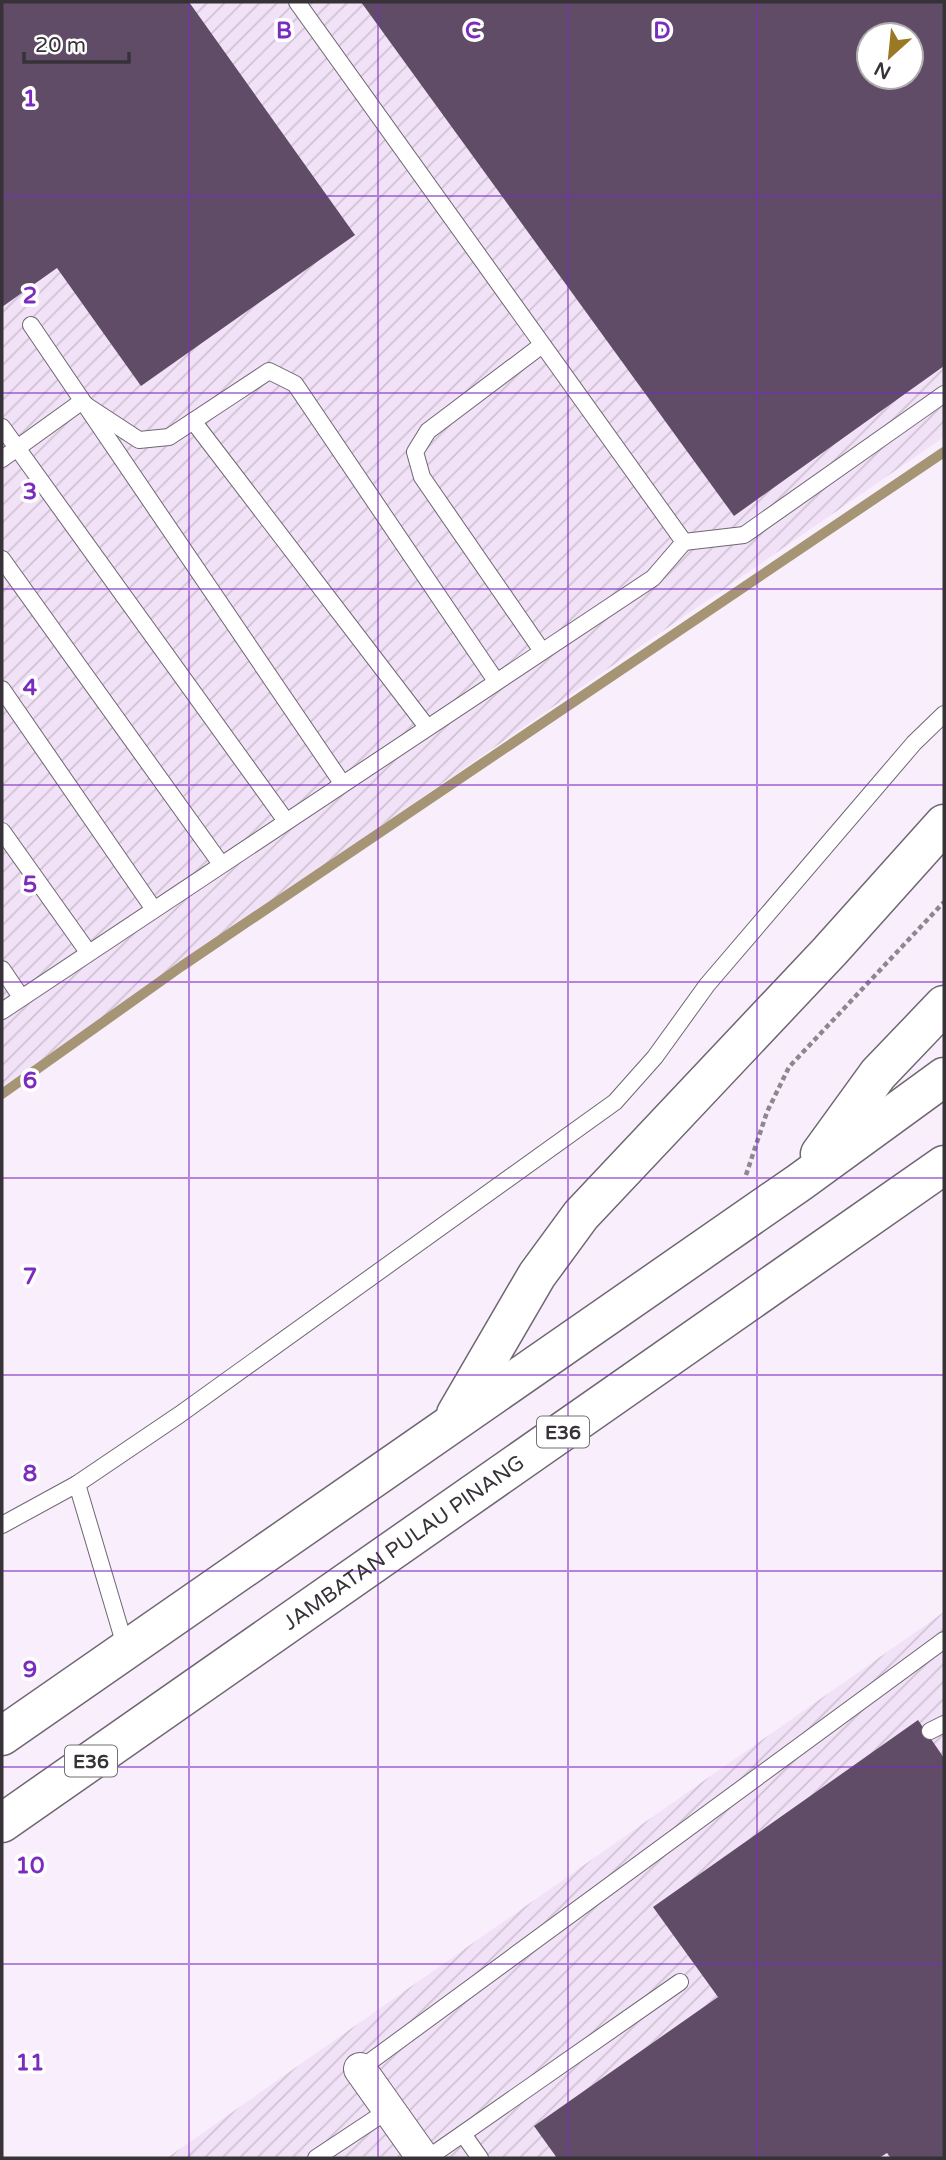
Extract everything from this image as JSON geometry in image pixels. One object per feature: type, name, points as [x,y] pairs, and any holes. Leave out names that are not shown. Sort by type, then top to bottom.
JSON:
[{"type":"highway","points":[[450,1425],[537,1275],[581,1215],[830,951],[944,824]]},
{"type":"highway","points":[[800,1182],[878,1074],[944,1005]]},
{"type":"highway","points":[[2,1736],[740,1221],[800,1182],[944,1077]]},
{"type":"highway","name":"JAMBATAN PULAU PINANG","points":[[2,1823],[944,1165]]},
{"type":"street","points":[[360,2068],[426,2158]]},
{"type":"lane","points":[[296,2],[684,542]]},
{"type":"lane","points":[[31,325],[342,783]]},
{"type":"lane","points":[[542,345],[428,431],[415,452],[422,477],[542,651]]},
{"type":"lane","points":[[81,402],[139,440],[169,437],[269,371],[295,384],[496,681]]},
{"type":"lane","points":[[2,1012],[153,908],[653,578],[684,542],[744,535],[944,394]]},
{"type":"lane","points":[[2,458],[81,402]]},
{"type":"lane","points":[[193,421],[427,727]]},
{"type":"lane","points":[[2,427],[286,821]]},
{"type":"lane","points":[[2,559],[221,863]]},
{"type":"lane","points":[[2,689],[153,908]]},
{"type":"lane","points":[[2,1525],[77,1483],[179,1415],[615,1102],[654,1057],[707,985],[914,743],[944,714]]},
{"type":"lane","points":[[2,831],[88,952]]},
{"type":"lane","points":[[2,970],[21,997]]},
{"type":"lane","points":[[77,1483],[126,1649]]},
{"type":"lane","points":[[360,2068],[944,1640]]},
{"type":"lane","points":[[426,2158],[680,1982]]},
{"type":"lane","points":[[316,2158],[390,2109]]},
{"type":"lane","points":[[463,2134],[480,2158]]},
{"type":"path","points":[[740,1221],[748,1162],[767,1112],[789,1067],[944,902]]},
{"type":"shaded area","points":[[2,2],[944,2],[944,437],[2,1087]]},
{"type":"shaded area","points":[[944,1612],[944,2158],[167,2158]]},
{"type":"building","points":[[2,2],[189,2],[355,235],[141,386],[57,268],[2,307]]},
{"type":"building","points":[[361,2],[944,2],[944,366],[734,516]]},
{"type":"building","points":[[918,1720],[944,1758],[944,2158],[891,2158],[887,2153],[879,2158],[557,2158],[534,2126],[718,1997],[653,1907]]},
{"type":"waterway","points":[[2,1094],[182,966],[944,452]]}]
